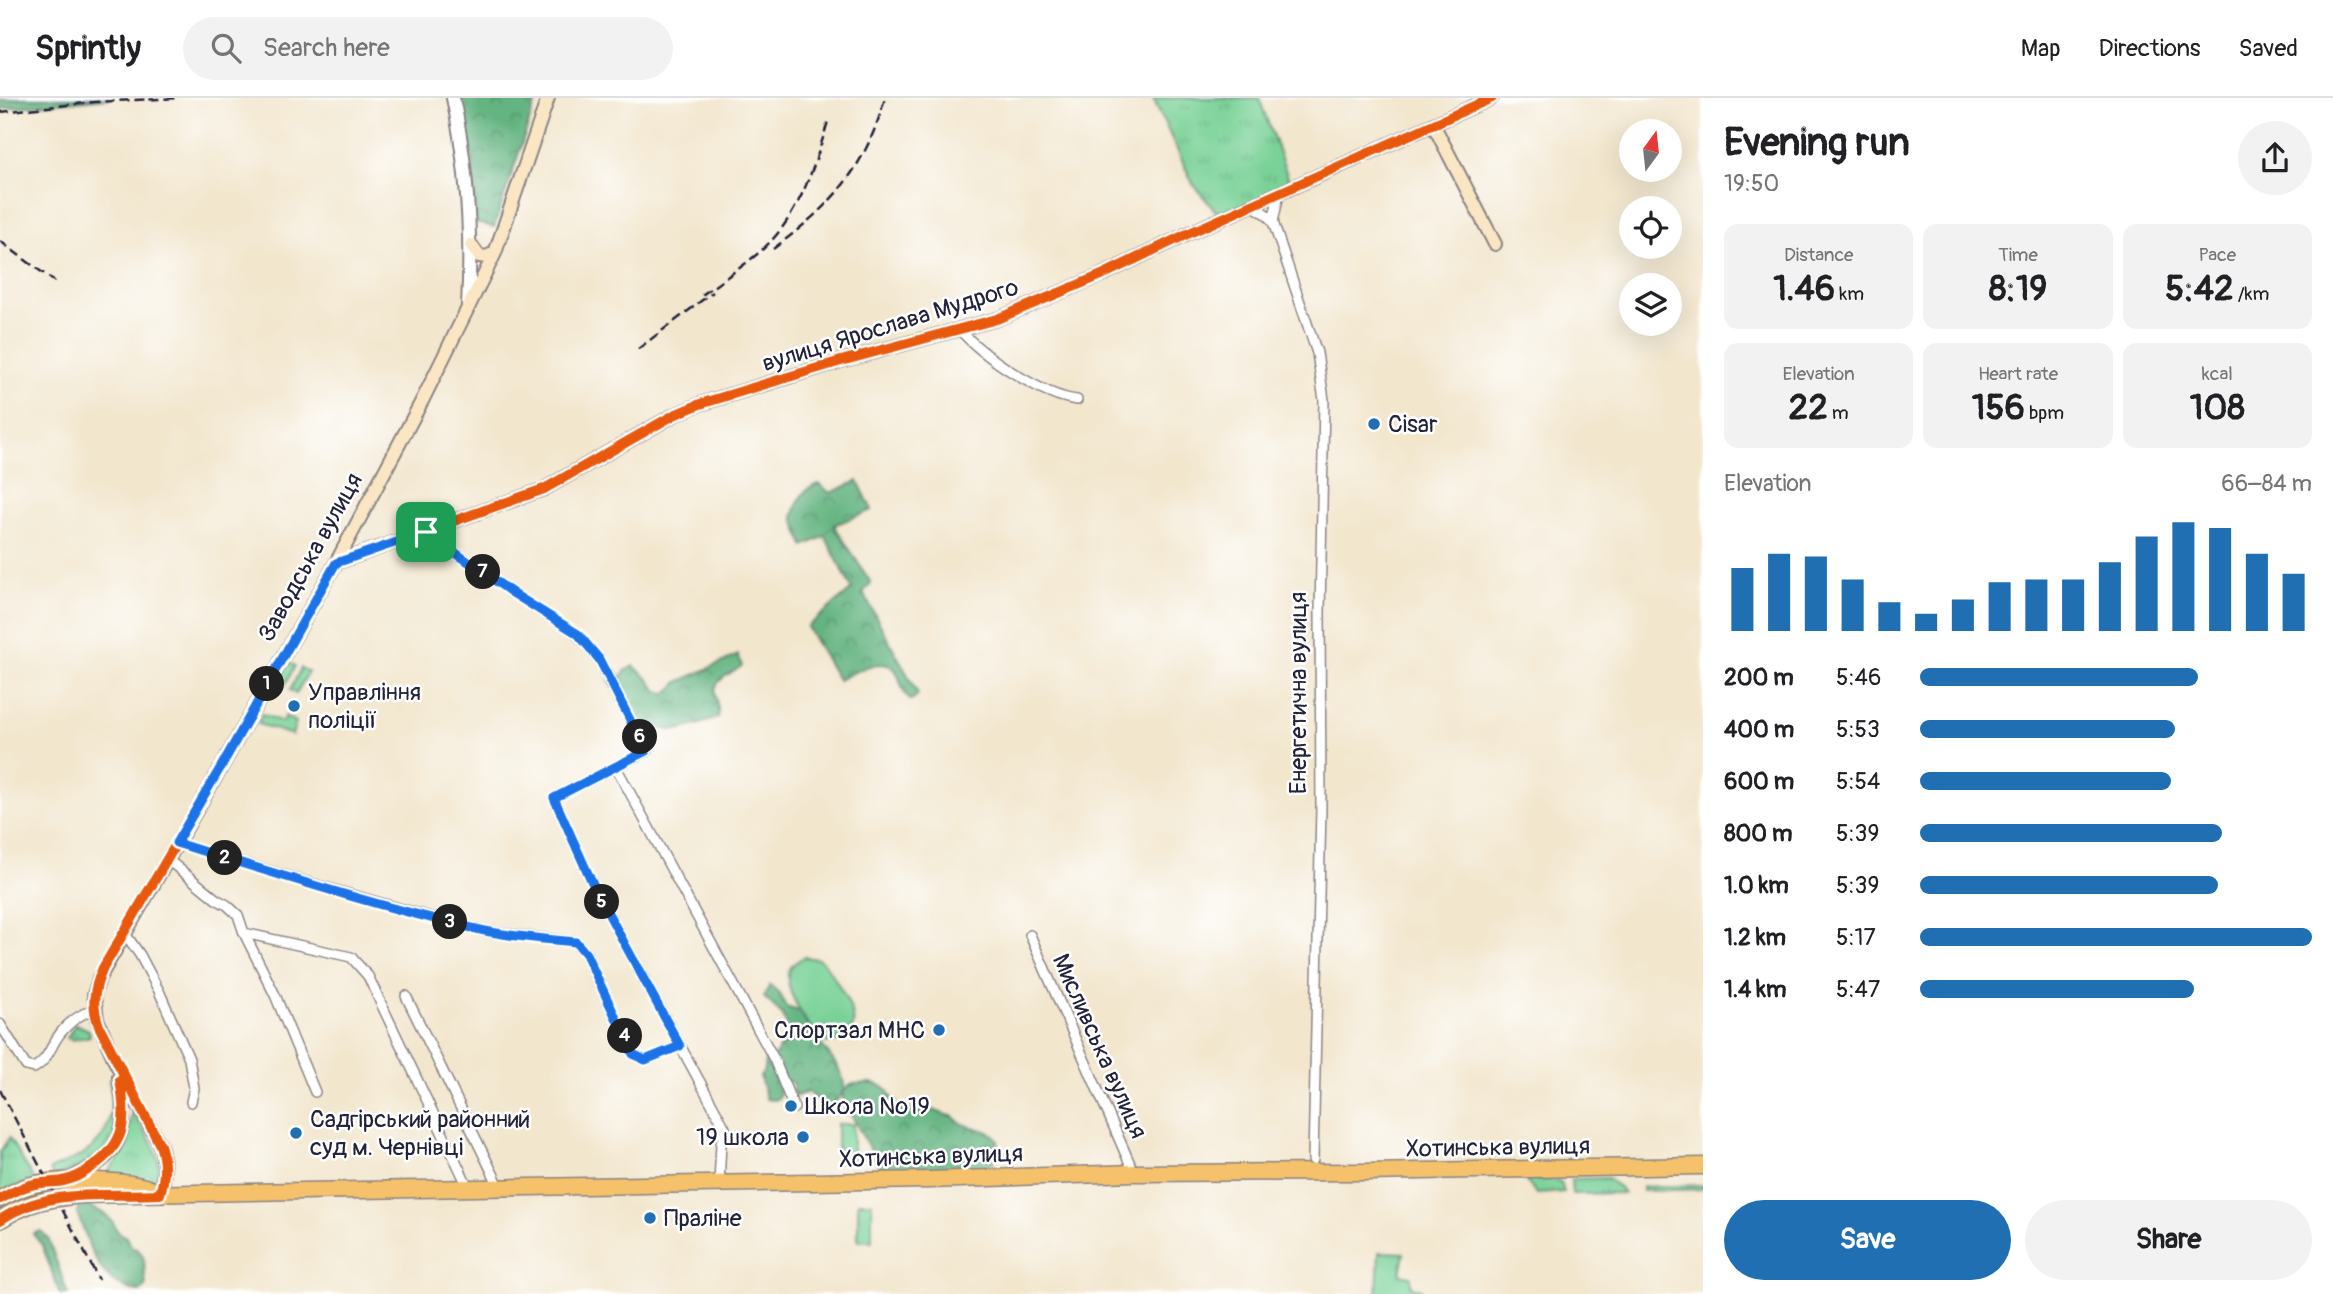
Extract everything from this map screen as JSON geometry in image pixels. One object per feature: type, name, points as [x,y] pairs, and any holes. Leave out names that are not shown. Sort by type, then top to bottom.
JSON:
[{"type":"highway","name":"Хотинська вулиця","points":[[0,1220],[28,1204],[41,1200],[82,1195],[929,1180],[1313,1166],[1703,1166]]},
{"type":"highway","name":"Хотинська вулиця","points":[[62,1181],[141,1184],[160,1194]]},
{"type":"highway","points":[[0,1199],[34,1184],[62,1181]]},
{"type":"main road","name":"Заводська вулиця","points":[[94,1009],[94,995],[99,978],[336,563],[468,310],[495,253],[548,98]]},
{"type":"main road","name":"вулиця Ярослава Мудрого","points":[[336,563],[544,489],[648,428],[700,404],[841,361],[997,320],[1492,98]]},
{"type":"main road","points":[[1433,124],[1495,244]]},
{"type":"main road","points":[[471,245],[479,256],[486,257],[495,253]]},
{"type":"main road","points":[[94,1009],[99,1026],[165,1158],[160,1194]]},
{"type":"main road","points":[[62,1181],[105,1158],[116,1145],[124,1114],[117,1063]]},
{"type":"street","points":[[453,98],[464,148],[471,245],[468,310]]},
{"type":"street","points":[[1273,222],[1279,194]]},
{"type":"street","points":[[1252,205],[1273,222]]},
{"type":"street","name":"Енергетична вулиця","points":[[1273,222],[1317,353],[1324,400],[1320,846],[1313,1166]]},
{"type":"street","points":[[960,330],[971,343],[1011,371],[1063,399],[1077,400]]},
{"type":"street","points":[[426,532],[514,594],[578,634],[599,659],[646,751],[554,798],[595,889],[725,1128],[721,1143],[719,1184]]},
{"type":"street","points":[[615,766],[774,1059],[794,1108]]},
{"type":"street","points":[[176,843],[320,887],[459,925],[489,932],[576,942],[586,954],[633,1054],[645,1060],[680,1046]]},
{"type":"street","points":[[167,859],[238,915],[315,1092]]},
{"type":"street","points":[[124,932],[159,991],[189,1059],[194,1088],[191,1102]]},
{"type":"street","points":[[244,933],[351,957],[360,965],[368,976],[469,1189]]},
{"type":"street","name":"Мисливська вулиця","points":[[1030,935],[1134,1173]]},
{"type":"street","points":[[406,996],[500,1188]]},
{"type":"street","points":[[0,1024],[26,1066],[34,1068],[43,1062],[57,1038],[72,1021],[82,1013],[94,1009]]},
{"type":"green space","points":[[109,98],[0,109],[0,100]]},
{"type":"green space","points":[[460,98],[537,98],[494,227],[476,223],[472,156]]},
{"type":"green space","points":[[1153,98],[1259,98],[1291,186],[1220,216],[1193,184]]},
{"type":"green space","points":[[858,481],[872,510],[834,525],[871,583],[863,593],[918,694],[910,700],[898,675],[887,665],[870,666],[838,680],[807,627],[852,589],[825,536],[804,546],[793,517],[797,505],[804,493],[819,484],[830,493]]},
{"type":"green space","points":[[738,655],[742,666],[724,677],[715,689],[718,718],[678,730],[654,725],[635,729],[609,679],[620,678],[626,670],[634,666],[658,691],[667,693],[678,682]]},
{"type":"green space","points":[[288,662],[295,666],[284,687],[277,684]]},
{"type":"green space","points":[[301,668],[308,672],[296,694],[290,690]]},
{"type":"green space","points":[[262,714],[282,722],[285,716],[296,722],[292,735],[258,724]]},
{"type":"green space","points":[[804,957],[818,959],[824,963],[849,1004],[853,1023],[846,1037],[825,1042],[796,1004],[788,975],[792,966]]},
{"type":"green space","points":[[770,985],[779,993],[786,1007],[802,1012],[815,1037],[842,1076],[844,1088],[838,1099],[823,1109],[821,1102],[808,1092],[796,1096],[792,1092],[794,1084],[779,1077],[775,1081],[780,1091],[779,1098],[766,1099],[760,1076],[766,1059],[777,1054],[779,1047],[793,1040],[782,1014],[764,997]]},
{"type":"green space","points":[[75,1024],[89,1030],[90,1036],[72,1040],[67,1038]]},
{"type":"green space","points":[[111,1079],[117,1099],[118,1116],[116,1131],[109,1143],[87,1163],[53,1177],[50,1170],[82,1155],[99,1141],[105,1132],[111,1108]]},
{"type":"green space","points":[[872,1083],[888,1091],[893,1101],[900,1106],[918,1112],[929,1109],[953,1116],[966,1125],[990,1133],[996,1137],[998,1144],[994,1161],[984,1170],[883,1174],[846,1110],[843,1100],[848,1087]]},
{"type":"green space","points":[[132,1112],[157,1155],[159,1165],[154,1182],[105,1176],[122,1154]]},
{"type":"green space","points":[[837,1124],[853,1124],[853,1159],[837,1159]]},
{"type":"green space","points":[[9,1138],[34,1179],[0,1194],[0,1152]]},
{"type":"green space","points":[[1608,1178],[1624,1193],[1572,1194],[1571,1179]]},
{"type":"green space","points":[[1524,1179],[1554,1180],[1561,1183],[1564,1192],[1537,1194]]},
{"type":"green space","points":[[1703,1185],[1703,1189],[1642,1191],[1642,1187]]},
{"type":"green space","points":[[858,1202],[872,1202],[872,1241],[858,1241]]},
{"type":"green space","points":[[78,1205],[96,1209],[107,1216],[117,1231],[141,1253],[146,1284],[141,1291],[120,1285],[111,1279],[97,1262],[78,1215]]},
{"type":"green space","points":[[41,1231],[48,1238],[68,1294],[60,1294],[42,1245],[33,1234]]},
{"type":"green space","points":[[1379,1252],[1404,1253],[1400,1274],[1411,1276],[1411,1287],[1421,1289],[1420,1294],[1377,1294]]},
{"type":"railway","points":[[0,112],[95,102],[178,98]]},
{"type":"railway","points":[[773,249],[813,217],[844,184],[867,146],[885,98]]},
{"type":"railway","points":[[702,295],[763,249],[787,221],[812,171],[829,118]]},
{"type":"railway","points":[[0,241],[55,282]]},
{"type":"railway","points":[[638,349],[713,292]]},
{"type":"railway","points":[[0,1090],[99,1280]]},
{"type":"cycle path","points":[[0,1220],[38,1202],[57,1198],[160,1194],[164,1170],[160,1145],[99,1026],[94,1004],[97,983],[103,968],[222,766],[336,563],[544,489],[674,415],[700,404],[841,361],[997,319],[1104,274],[1492,98]]},
{"type":"cycle path","points":[[0,1199],[31,1185],[71,1179],[104,1158],[122,1129],[124,1106],[120,1080]]},
{"type":"place","name":"Cisar","points":[[1374,424]]},
{"type":"place","name":"Управління поліції","points":[[294,706]]},
{"type":"place","name":"Спортзал МНС","points":[[939,1030]]},
{"type":"place","name":"Школа №19","points":[[791,1106]]},
{"type":"place","name":"Садгірський районний суд м. Чернівці","points":[[296,1133]]},
{"type":"place","name":"19 школа","points":[[803,1137]]},
{"type":"place","name":"Праліне","points":[[650,1218]]},
{"type":"route","points":[[426,532],[514,594],[578,634],[599,659],[646,751],[554,798],[595,889],[680,1046],[645,1060],[633,1054],[586,954],[576,942],[489,932],[459,925],[320,887],[176,843],[336,563],[426,532]]}]
